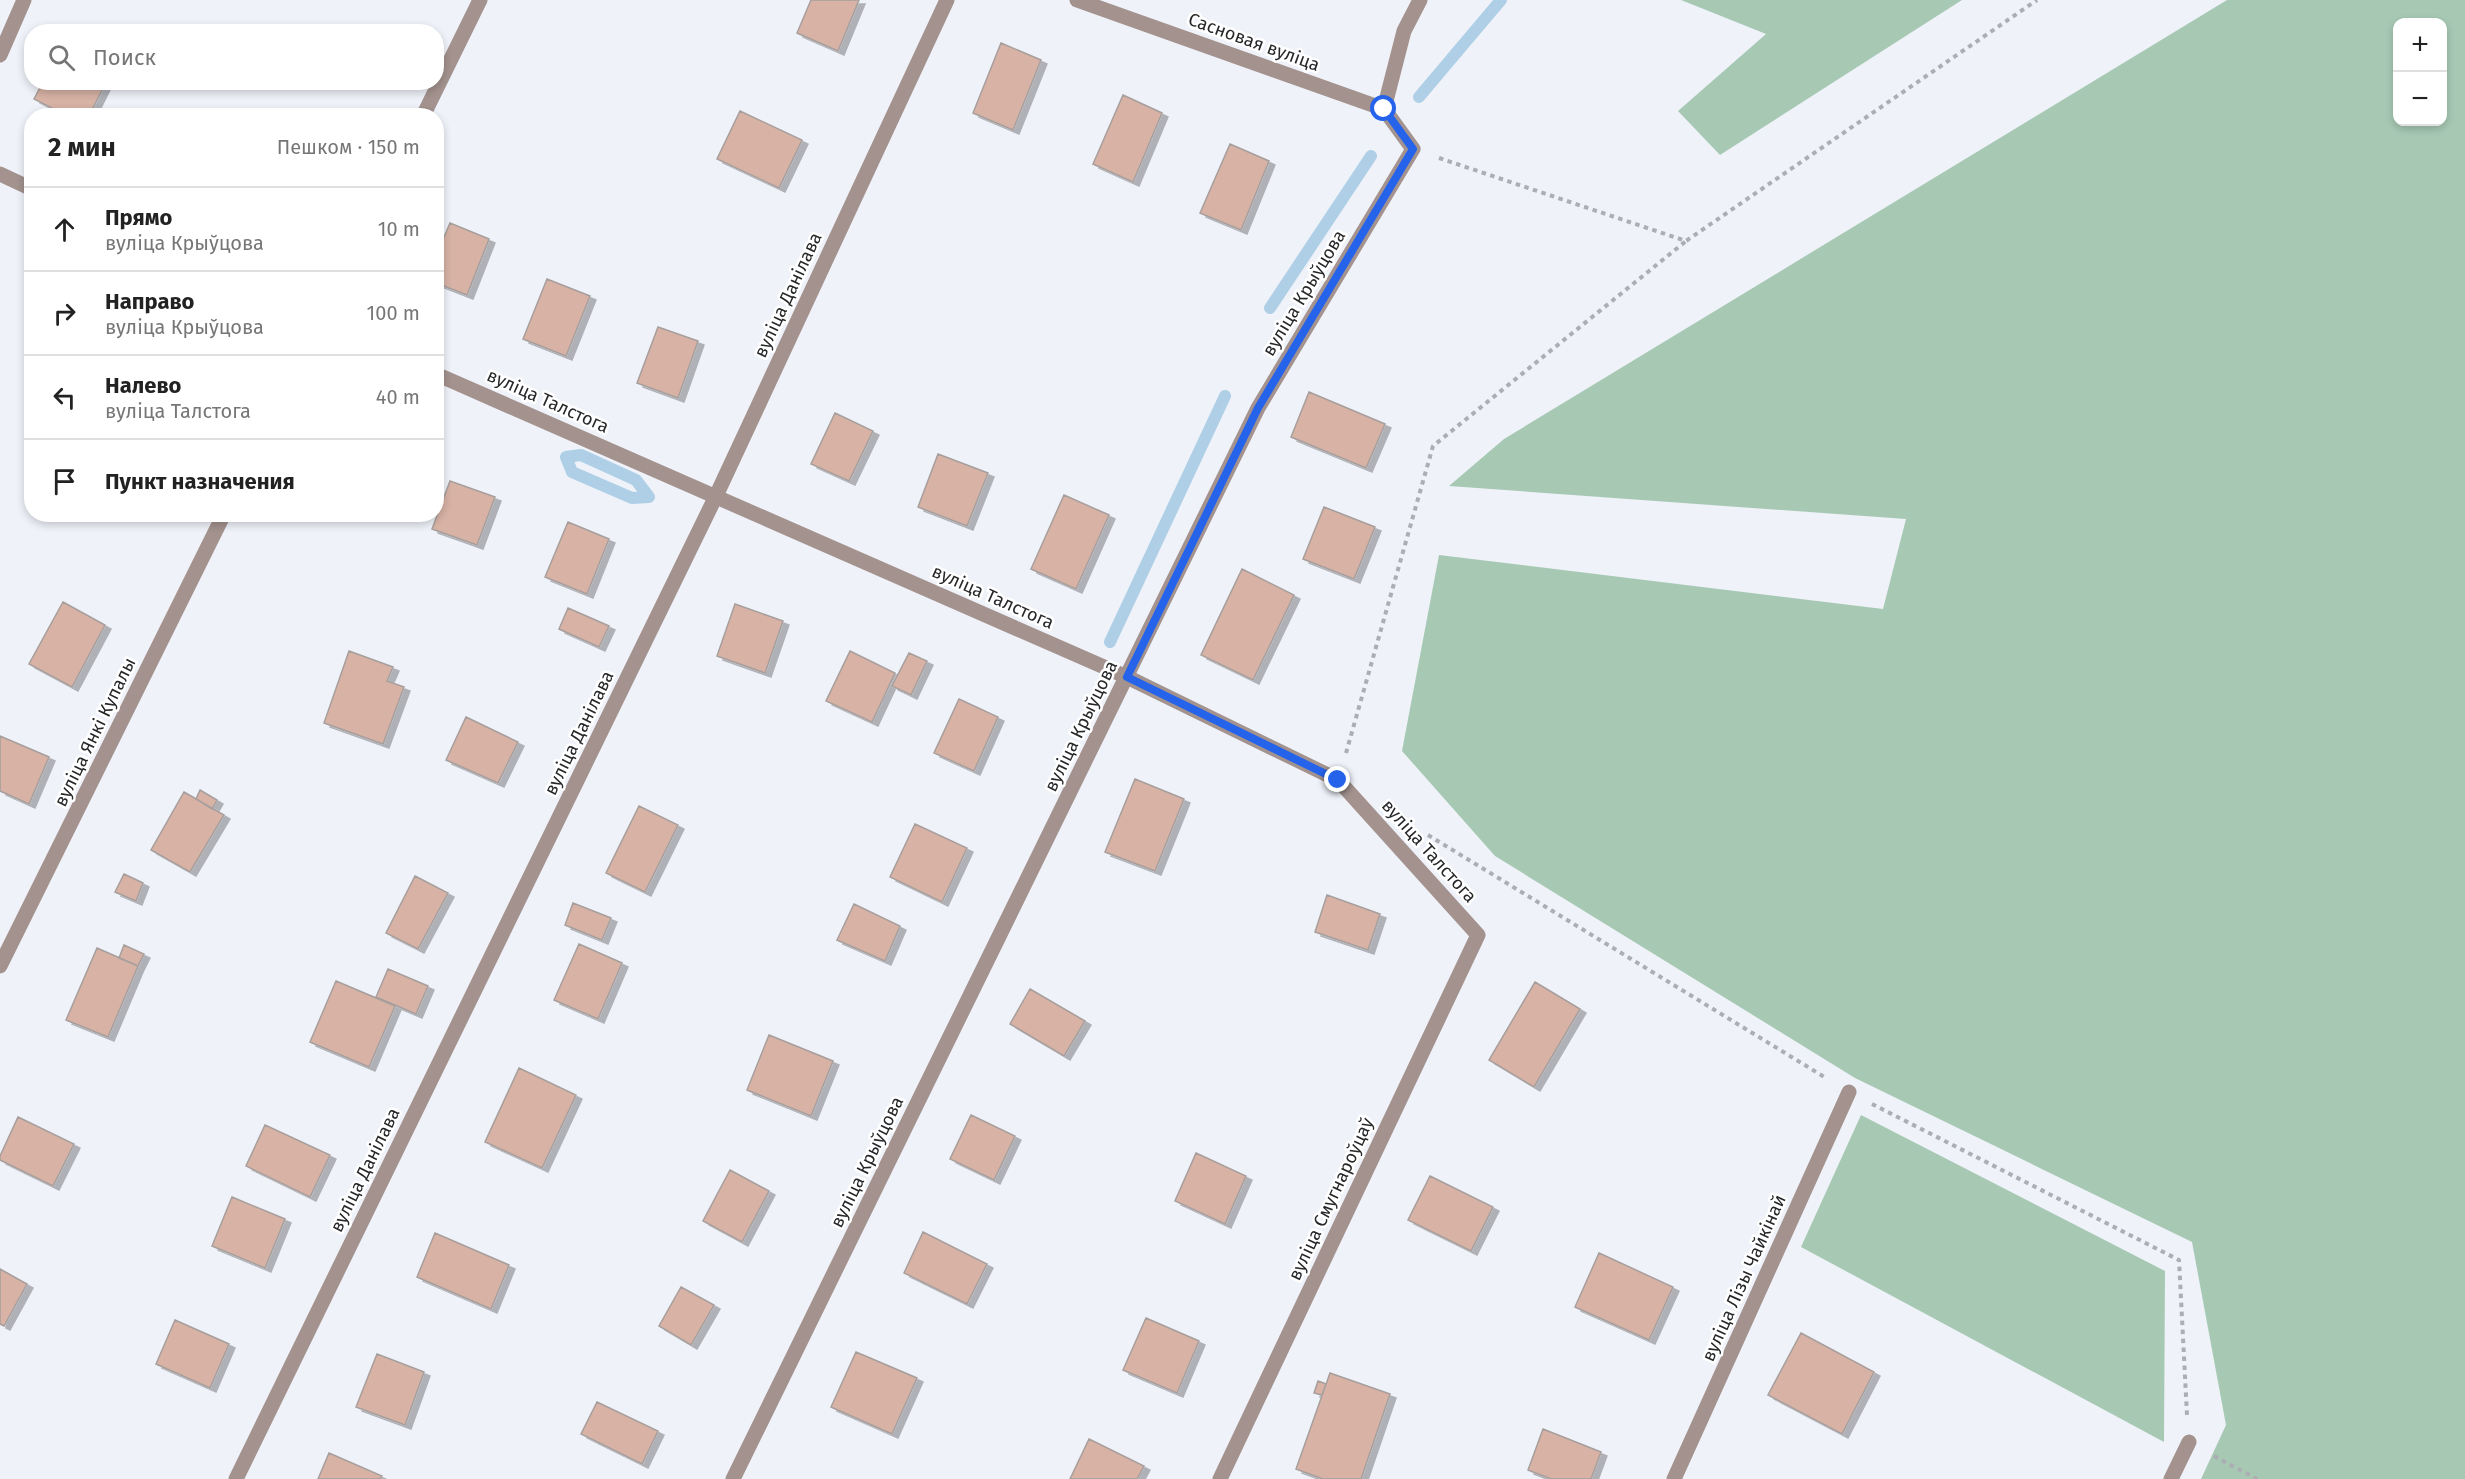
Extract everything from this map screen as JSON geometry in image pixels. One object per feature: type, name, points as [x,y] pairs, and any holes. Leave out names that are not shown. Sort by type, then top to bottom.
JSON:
[{"type":"street","points":[[0,55],[24,0]]},
{"type":"street","points":[[444,73],[480,0]]},
{"type":"street","name":"вуліца Данілава","points":[[236,1479],[716,496],[947,0]]},
{"type":"street","name":"Сасновая вуліца","points":[[1077,0],[1384,109]]},
{"type":"street","points":[[1413,149],[1384,109],[1404,31],[1420,0]]},
{"type":"street","points":[[427,108],[436,90]]},
{"type":"street","name":"вуліца Крыўцова","points":[[732,1479],[1258,408],[1413,149]]},
{"type":"street","points":[[0,174],[24,185]]},
{"type":"street","name":"вуліца Талстога","points":[[444,377],[1127,677],[1338,780],[1478,935]]},
{"type":"street","name":"вуліца Янкі Купалы","points":[[0,966],[220,522]]},
{"type":"street","name":"вуліца Смугнароўцаў","points":[[1220,1479],[1478,935]]},
{"type":"street","name":"вуліца Лізы Чайкінай","points":[[1674,1479],[1849,1092]]},
{"type":"street","points":[[2171,1479],[2189,1442]]},
{"type":"path","points":[[1338,780],[1433,446],[1686,241],[2037,0]]},
{"type":"path","points":[[1413,149],[1686,241]]},
{"type":"green space","points":[[1681,0],[1962,0],[1720,155],[1678,111],[1766,34]]},
{"type":"green space","points":[[2227,0],[2465,0],[2465,1479],[2201,1479],[2226,1425],[2192,1242],[1855,1078],[1495,856],[1402,751],[1439,555],[1883,609],[1906,519],[1449,486],[1504,439]]},
{"type":"green space","points":[[1861,1115],[2165,1271],[2164,1442],[1801,1247]]},
{"type":"building","points":[[811,0],[859,0],[838,51],[797,33]]},
{"type":"building","points":[[1001,43],[1041,60],[1013,130],[973,113]]},
{"type":"building","points":[[39,90],[102,90],[93,108],[51,108],[34,99]]},
{"type":"building","points":[[1123,95],[1162,113],[1133,182],[1093,164]]},
{"type":"building","points":[[740,111],[802,140],[779,188],[717,159]]},
{"type":"building","points":[[1230,144],[1269,161],[1241,230],[1200,213]]},
{"type":"building","points":[[450,223],[489,239],[467,295],[444,286],[444,237]]},
{"type":"building","points":[[547,279],[590,296],[566,356],[523,339]]},
{"type":"building","points":[[658,327],[698,341],[678,398],[637,383]]},
{"type":"building","points":[[1309,392],[1385,424],[1366,468],[1291,437]]},
{"type":"building","points":[[835,413],[873,431],[849,481],[811,464]]},
{"type":"building","points":[[938,454],[988,473],[967,526],[918,507]]},
{"type":"building","points":[[450,481],[495,497],[477,545],[432,529],[435,522],[444,522],[444,497]]},
{"type":"building","points":[[1064,495],[1109,515],[1076,589],[1031,569]]},
{"type":"building","points":[[1324,507],[1375,527],[1354,579],[1303,559]]},
{"type":"building","points":[[568,522],[609,539],[587,594],[545,577]]},
{"type":"building","points":[[1242,569],[1294,595],[1253,680],[1201,655]]},
{"type":"building","points":[[63,602],[105,625],[72,687],[29,664]]},
{"type":"building","points":[[735,604],[783,621],[765,673],[717,656]]},
{"type":"building","points":[[568,608],[609,626],[599,647],[559,629]]},
{"type":"building","points":[[349,651],[393,667],[387,681],[404,687],[383,744],[324,723]]},
{"type":"building","points":[[850,651],[895,673],[872,722],[826,701]]},
{"type":"building","points":[[909,653],[927,661],[911,695],[892,686]]},
{"type":"building","points":[[959,699],[998,717],[974,771],[934,753]]},
{"type":"building","points":[[466,717],[518,742],[498,783],[446,760]]},
{"type":"building","points":[[0,736],[49,757],[29,804],[0,791]]},
{"type":"building","points":[[1135,779],[1184,799],[1155,871],[1105,852]]},
{"type":"building","points":[[200,790],[217,800],[212,809],[196,799]]},
{"type":"building","points":[[184,792],[224,815],[190,872],[151,850]]},
{"type":"building","points":[[639,806],[678,825],[645,892],[606,873]]},
{"type":"building","points":[[915,824],[967,848],[942,902],[890,877]]},
{"type":"building","points":[[124,874],[143,883],[136,901],[115,892]]},
{"type":"building","points":[[415,876],[448,893],[418,949],[386,933]]},
{"type":"building","points":[[1327,895],[1380,914],[1368,950],[1315,932]]},
{"type":"building","points":[[573,903],[611,918],[602,940],[565,925]]},
{"type":"building","points":[[854,904],[900,926],[885,961],[837,940]]},
{"type":"building","points":[[579,944],[622,963],[598,1019],[554,1000]]},
{"type":"building","points":[[124,945],[144,954],[138,966],[119,958]]},
{"type":"building","points":[[97,948],[138,966],[108,1037],[66,1020]]},
{"type":"building","points":[[388,969],[428,986],[416,1014],[376,997]]},
{"type":"building","points":[[336,981],[395,1006],[369,1067],[310,1042]]},
{"type":"building","points":[[1535,982],[1580,1009],[1534,1087],[1489,1060]]},
{"type":"building","points":[[1030,989],[1085,1021],[1064,1056],[1010,1024]]},
{"type":"building","points":[[769,1035],[833,1061],[811,1116],[747,1090]]},
{"type":"building","points":[[519,1068],[576,1095],[542,1168],[485,1142]]},
{"type":"building","points":[[971,1115],[1015,1136],[994,1180],[950,1159]]},
{"type":"building","points":[[18,1117],[74,1144],[53,1186],[0,1160]]},
{"type":"building","points":[[265,1125],[330,1155],[310,1197],[246,1166]]},
{"type":"building","points":[[1196,1153],[1246,1176],[1225,1224],[1175,1201]]},
{"type":"building","points":[[730,1170],[769,1191],[742,1242],[703,1221]]},
{"type":"building","points":[[1430,1176],[1493,1207],[1471,1251],[1408,1220]]},
{"type":"building","points":[[232,1197],[285,1219],[265,1268],[212,1246]]},
{"type":"building","points":[[923,1232],[987,1264],[967,1304],[904,1273]]},
{"type":"building","points":[[435,1233],[509,1265],[491,1309],[417,1277]]},
{"type":"building","points":[[1599,1253],[1673,1287],[1649,1340],[1575,1307]]},
{"type":"building","points":[[0,1269],[27,1284],[4,1326],[0,1324]]},
{"type":"building","points":[[681,1287],[714,1305],[691,1345],[659,1326]]},
{"type":"building","points":[[1146,1318],[1199,1341],[1177,1393],[1123,1370]]},
{"type":"building","points":[[175,1320],[229,1344],[210,1388],[156,1364]]},
{"type":"building","points":[[1801,1333],[1874,1372],[1842,1434],[1768,1395]]},
{"type":"building","points":[[856,1352],[917,1378],[892,1434],[831,1407]]},
{"type":"building","points":[[377,1354],[424,1372],[405,1425],[356,1407]]},
{"type":"building","points":[[1330,1373],[1390,1394],[1361,1479],[1323,1479],[1296,1469]]},
{"type":"building","points":[[1318,1381],[1326,1384],[1322,1395],[1314,1393]]},
{"type":"building","points":[[597,1402],[658,1431],[642,1464],[581,1434]]},
{"type":"building","points":[[1543,1429],[1601,1452],[1591,1479],[1551,1479],[1528,1470]]},
{"type":"building","points":[[1089,1439],[1144,1466],[1137,1479],[1070,1479]]},
{"type":"building","points":[[329,1453],[382,1476],[380,1479],[318,1479]]},
{"type":"waterway","points":[[1419,97],[1501,0]]},
{"type":"waterway","points":[[1270,308],[1371,156]]},
{"type":"waterway","points":[[1110,642],[1225,396]]},
{"type":"waterway","points":[[581,455],[636,480],[649,497],[632,498],[572,472],[566,457],[581,455]]},
{"type":"route","points":[[1338,780],[1127,677],[1258,408],[1413,149],[1384,109]]}]
